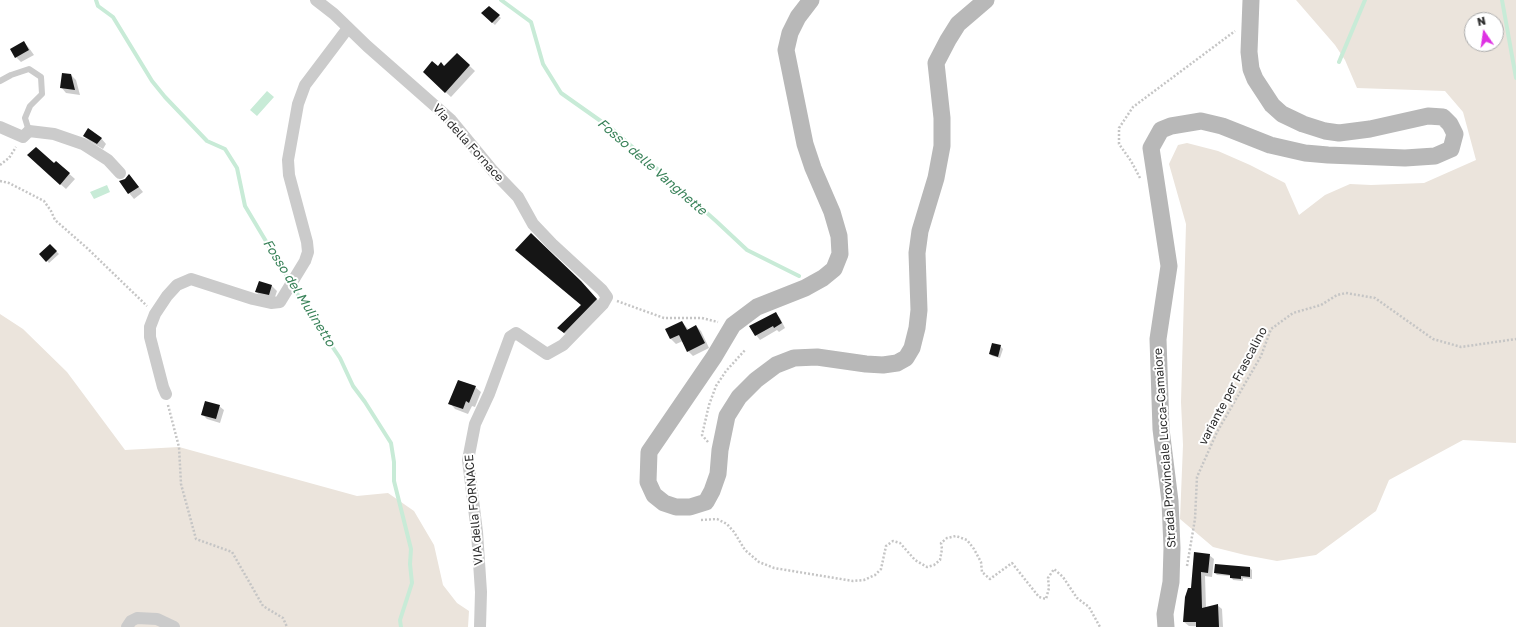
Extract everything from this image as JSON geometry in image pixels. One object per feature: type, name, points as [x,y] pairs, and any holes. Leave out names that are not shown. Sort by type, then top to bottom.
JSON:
[{"type":"main road","points":[[811,0],[798,17],[790,33],[786,50],[805,144],[813,168],[832,212],[839,236],[840,254],[834,269],[823,278],[805,288],[757,307],[732,325],[714,357],[649,452],[648,482],[654,495],[664,503],[676,507],[690,507],[706,502],[718,474],[720,450],[727,416],[739,397],[756,380],[776,365],[794,358],[817,357],[883,365],[897,363],[906,358],[912,348],[917,328],[919,310],[917,260],[920,231],[936,178],[942,146],[942,118],[936,62],[958,24],[986,0]]},
{"type":"main road","name":"Strada Provinciale Lucca-Camaiore","points":[[1166,627],[1165,614],[1170,582],[1172,548],[1170,501],[1162,429],[1158,339],[1169,266],[1151,148],[1161,130],[1171,126],[1202,121],[1222,126],[1270,145],[1304,153],[1405,158],[1435,156],[1452,149],[1455,134],[1450,124],[1443,117],[1428,116],[1370,129],[1339,133],[1326,131],[1303,124],[1282,114],[1272,105],[1255,79],[1251,69],[1249,52],[1251,0]]},
{"type":"street","name":"Via della Fornace","points":[[316,0],[451,120],[493,171],[518,198],[538,229],[602,290],[607,297]]},
{"type":"street","points":[[166,394],[150,336],[150,327],[154,314],[177,285],[191,279],[228,292],[271,303],[280,302],[305,261],[308,252],[308,242],[289,175],[288,160],[298,104],[305,85],[348,28]]},
{"type":"street","points":[[0,127],[26,134],[54,134],[83,144],[108,160],[120,173]]},
{"type":"street","name":"VIA della FORNACE","points":[[480,627],[481,592],[477,532],[468,460],[475,424],[489,394],[510,337],[516,333],[547,354],[563,345],[603,304],[607,297]]},
{"type":"street","points":[[127,627],[130,621],[137,618],[157,619],[174,627]]},
{"type":"lane","points":[[0,81],[29,68],[41,77],[42,94],[30,106],[25,118],[26,134]]},
{"type":"path","points":[[0,165],[9,158],[26,134]]},
{"type":"path","points":[[0,181],[9,183],[44,201],[55,220],[87,248],[154,314]]},
{"type":"path","name":"variante per Frascalino","points":[[1186,570],[1195,519],[1197,477],[1217,432],[1261,356],[1271,329],[1293,313],[1321,305],[1337,295],[1346,293],[1375,298],[1433,339],[1461,347],[1516,339]]},
{"type":"path","points":[[607,297],[664,318],[702,318],[732,325]]},
{"type":"path","points":[[720,450],[707,441],[702,435],[709,405],[716,386],[746,349]]},
{"type":"path","points":[[166,394],[178,447],[182,484],[196,539],[232,552],[263,606],[283,618],[287,627]]},
{"type":"path","points":[[694,521],[717,519],[727,524],[734,532],[745,550],[759,562],[774,568],[853,581],[864,580],[875,575],[881,569],[886,546],[893,541],[900,543],[915,560],[928,567],[940,560],[942,550],[941,543],[947,538],[956,536],[967,540],[981,562],[982,572],[990,579],[1012,563],[1039,597],[1046,599],[1049,588],[1048,578],[1054,570],[1063,577],[1078,598],[1089,607],[1100,627]]},
{"type":"shaded area","points":[[1296,0],[1516,0],[1516,443],[1463,440],[1389,480],[1376,511],[1316,555],[1277,561],[1213,547],[1180,519],[1183,445],[1181,402],[1186,224],[1169,164],[1178,145],[1187,143],[1218,151],[1285,183],[1299,215],[1325,195],[1350,184],[1371,185],[1424,183],[1476,160],[1463,112],[1445,91],[1357,88],[1345,60],[1335,45]]},
{"type":"shaded area","points":[[267,91],[274,97],[257,116],[250,110]]},
{"type":"shaded area","points":[[107,185],[110,192],[94,199],[90,192]]},
{"type":"shaded area","points":[[0,314],[23,329],[67,372],[125,450],[179,447],[357,496],[388,493],[414,511],[434,545],[443,585],[457,603],[469,611],[468,627],[0,627]]},
{"type":"building","points":[[489,6],[500,15],[492,23],[481,13]]},
{"type":"building","points":[[24,41],[29,50],[15,58],[10,49]]},
{"type":"building","points":[[457,53],[470,65],[445,93],[423,72],[432,61],[438,66],[441,62],[444,66]]},
{"type":"building","points":[[62,73],[71,74],[75,90],[60,88]]},
{"type":"building","points":[[88,128],[102,138],[97,144],[83,136]]},
{"type":"building","points":[[36,147],[54,163],[56,161],[70,173],[60,185],[27,155]]},
{"type":"building","points":[[129,174],[139,187],[128,194],[119,181],[125,179]]},
{"type":"building","points":[[531,233],[581,281],[597,299],[564,333],[557,328],[581,305],[515,250]]},
{"type":"building","points":[[50,244],[57,251],[46,262],[39,254]]},
{"type":"building","points":[[259,281],[272,285],[269,295],[255,292]]},
{"type":"building","points":[[776,312],[782,323],[774,328],[773,326],[755,336],[749,326]]},
{"type":"building","points":[[682,321],[687,330],[696,325],[705,343],[687,352],[679,335],[670,339],[665,329]]},
{"type":"building","points":[[992,343],[1001,345],[998,357],[989,354]]},
{"type":"building","points":[[458,380],[476,386],[469,403],[466,401],[463,409],[448,404]]},
{"type":"building","points":[[205,401],[220,405],[216,419],[201,415]]},
{"type":"building","points":[[1194,552],[1210,554],[1208,573],[1201,572],[1202,608],[1218,604],[1219,627],[1196,627],[1196,622],[1183,622],[1185,597],[1188,588],[1191,588]]},
{"type":"building","points":[[1215,564],[1250,567],[1250,577],[1241,576],[1241,579],[1230,578],[1230,575],[1214,573]]},
{"type":"waterway","name":"Fosso del Mulinetto","points":[[96,0],[98,6],[113,17],[152,81],[165,97],[207,141],[225,149],[237,168],[245,206],[304,305],[340,358],[353,386],[391,443],[394,462],[394,481],[411,549],[410,564],[412,583],[400,620],[401,627]]},
{"type":"waterway","name":"Fosso delle Vanghette","points":[[501,0],[531,22],[543,64],[561,93],[612,129],[747,250],[799,276]]},
{"type":"waterway","points":[[1339,62],[1365,0]]},
{"type":"waterway","points":[[1502,0],[1516,78]]}]
